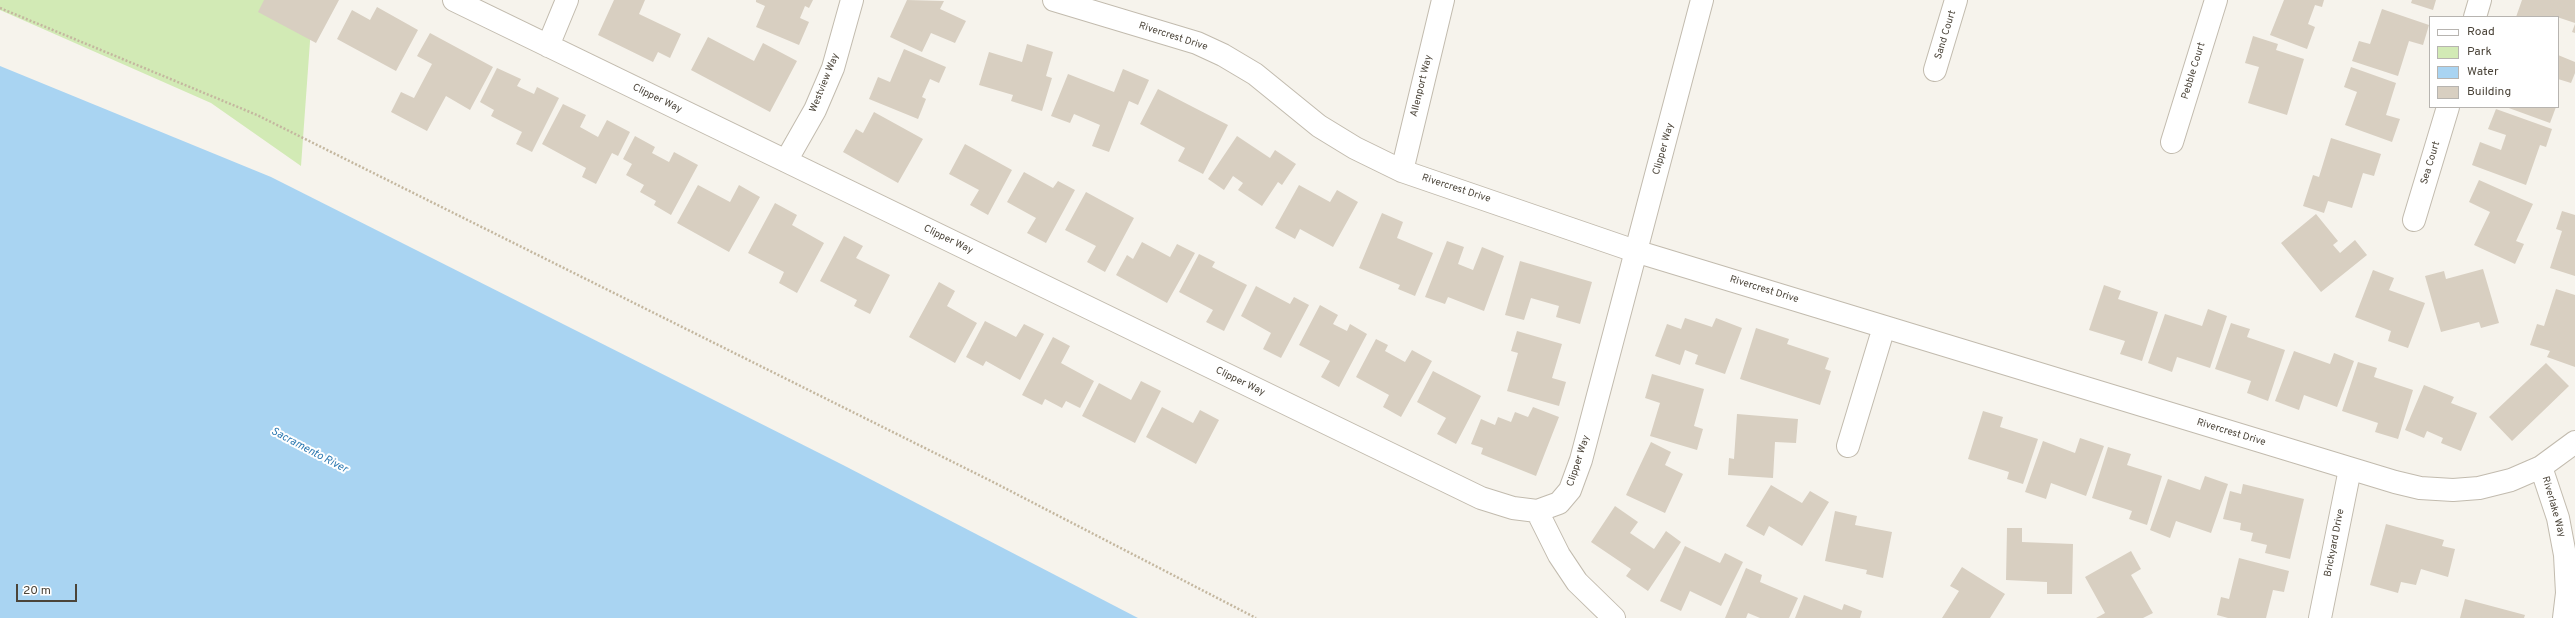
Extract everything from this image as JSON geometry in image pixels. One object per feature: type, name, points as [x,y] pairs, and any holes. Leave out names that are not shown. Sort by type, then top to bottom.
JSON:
[{"type":"street","name":"Clipper Way","points":[[454,0],[1481,498],[1513,508],[1537,511],[1559,503],[1570,490],[1581,460],[1635,251],[1674,112],[1702,0]]},
{"type":"street","points":[[548,46],[567,0]]},
{"type":"street","name":"Westview Way","points":[[786,161],[815,110],[833,68],[852,0]]},
{"type":"street","name":"Rivercrest Drive","points":[[1054,0],[1197,43],[1223,55],[1255,74],[1319,126],[1355,148],[1402,171],[1635,251],[2350,469],[2420,488],[2453,490],[2479,488],[2511,480],[2541,467],[2575,442]]},
{"type":"street","name":"Allenport Way","points":[[1402,171],[1443,0]]},
{"type":"street","name":"Sand Court","points":[[1935,70],[1956,0]]},
{"type":"street","name":"Pebble Court","points":[[2172,142],[2216,0]]},
{"type":"street","points":[[2475,16],[2480,0]]},
{"type":"street","name":"Sea Court","points":[[2414,220],[2448,108]]},
{"type":"street","points":[[1848,446],[1884,327]]},
{"type":"street","name":"Riverlake Way","points":[[2541,467],[2558,518],[2566,554],[2567,592],[2564,618]]},
{"type":"street","name":"Brickyard Drive","points":[[2320,618],[2350,469]]},
{"type":"street","points":[[1537,511],[1559,555],[1577,582],[1614,618]]},
{"type":"path","points":[[0,8],[257,115],[986,478],[1256,618]]},
{"type":"green space","points":[[0,0],[313,0],[301,166],[211,103],[0,10]]},
{"type":"water","name":"Sacramento River","points":[[0,66],[271,177],[843,465],[1138,618],[0,618]]},
{"type":"building","points":[[264,0],[339,0],[316,43],[258,12]]},
{"type":"building","points":[[614,0],[645,0],[639,14],[681,34],[670,58],[658,52],[653,62],[598,35]]},
{"type":"building","points":[[756,0],[813,0],[809,8],[805,6],[800,18],[809,22],[799,45],[756,27],[765,6],[756,2]]},
{"type":"building","points":[[907,0],[944,1],[940,9],[966,21],[955,43],[931,33],[922,52],[890,37]]},
{"type":"building","points":[[2284,0],[2324,0],[2322,7],[2315,5],[2308,24],[2315,27],[2307,49],[2270,35]]},
{"type":"building","points":[[2412,0],[2436,0],[2433,10],[2411,3]]},
{"type":"building","points":[[2522,0],[2575,0],[2575,23],[2559,18],[2559,16],[2516,16]]},
{"type":"building","points":[[377,7],[418,30],[396,71],[337,39],[352,10],[370,20]]},
{"type":"building","points":[[2382,9],[2429,25],[2423,45],[2409,41],[2398,76],[2352,61],[2359,41],[2370,44]]},
{"type":"building","points":[[2575,24],[2575,33],[2572,32]]},
{"type":"building","points":[[430,33],[493,67],[470,110],[446,96],[427,131],[391,112],[401,92],[414,98],[432,64],[417,56]]},
{"type":"building","points":[[2253,36],[2278,44],[2276,50],[2304,59],[2287,115],[2248,103],[2259,67],[2245,63]]},
{"type":"building","points":[[708,37],[754,61],[763,43],[797,61],[770,112],[691,70]]},
{"type":"building","points":[[1027,44],[1053,52],[1046,76],[1052,78],[1042,111],[1011,101],[1013,95],[979,85],[989,52],[1022,62]]},
{"type":"building","points":[[904,49],[946,67],[939,83],[930,79],[922,97],[926,99],[918,119],[869,99],[878,77],[890,82]]},
{"type":"building","points":[[2559,55],[2575,62],[2575,73],[2571,83],[2559,79]]},
{"type":"building","points":[[2351,67],[2396,83],[2386,115],[2400,119],[2392,142],[2345,125],[2357,92],[2344,87]]},
{"type":"building","points":[[497,68],[521,79],[517,86],[534,94],[537,87],[559,98],[532,152],[516,144],[522,132],[491,116],[494,110],[480,102]]},
{"type":"building","points":[[1123,69],[1149,80],[1138,105],[1129,101],[1109,152],[1092,146],[1100,125],[1074,114],[1070,123],[1051,116],[1068,74],[1114,92]]},
{"type":"building","points":[[1158,89],[1228,125],[1203,174],[1178,161],[1185,148],[1140,124]]},
{"type":"building","points":[[563,104],[586,115],[580,127],[598,137],[607,120],[630,132],[618,156],[612,153],[596,184],[582,177],[586,168],[542,144]]},
{"type":"building","points":[[2509,108],[2556,108],[2550,123]]},
{"type":"building","points":[[2496,109],[2552,129],[2546,147],[2540,145],[2526,185],[2472,165],[2480,142],[2501,150],[2506,135],[2488,129]]},
{"type":"building","points":[[874,112],[923,139],[898,183],[843,152],[856,129],[863,133]]},
{"type":"building","points":[[635,136],[655,147],[652,153],[669,162],[674,152],[698,165],[671,215],[654,205],[656,201],[640,192],[644,185],[626,175],[632,164],[623,159]]},
{"type":"building","points":[[1237,136],[1270,158],[1275,150],[1296,164],[1282,185],[1278,182],[1262,206],[1238,190],[1243,183],[1233,176],[1224,190],[1208,179]]},
{"type":"building","points":[[2331,138],[2381,154],[2374,176],[2363,173],[2352,208],[2328,201],[2324,213],[2303,206],[2313,175],[2319,177]]},
{"type":"building","points":[[965,144],[1012,170],[988,215],[970,205],[979,190],[949,174]]},
{"type":"building","points":[[1024,172],[1053,188],[1058,181],[1075,190],[1046,243],[1027,233],[1036,218],[1007,202]]},
{"type":"building","points":[[2479,180],[2533,204],[2516,241],[2524,244],[2515,264],[2474,245],[2490,212],[2469,202]]},
{"type":"building","points":[[698,185],[730,202],[739,185],[760,197],[729,252],[677,223]]},
{"type":"building","points":[[1299,185],[1330,202],[1337,190],[1358,202],[1333,247],[1300,229],[1295,239],[1275,228]]},
{"type":"building","points":[[1086,192],[1134,218],[1105,272],[1087,262],[1096,246],[1065,230]]},
{"type":"building","points":[[775,203],[797,215],[792,225],[824,243],[797,293],[779,283],[784,272],[748,253]]},
{"type":"building","points":[[2562,211],[2575,215],[2575,276],[2550,268],[2562,231],[2556,229]]},
{"type":"building","points":[[1382,213],[1403,222],[1397,238],[1433,253],[1415,296],[1398,289],[1400,285],[1359,268]]},
{"type":"building","points":[[2316,214],[2338,241],[2333,245],[2340,253],[2355,240],[2367,255],[2321,292],[2281,243]]},
{"type":"building","points":[[844,236],[863,246],[856,258],[890,275],[870,314],[854,306],[857,300],[820,281]]},
{"type":"building","points":[[1447,241],[1464,247],[1458,264],[1473,270],[1482,247],[1504,256],[1484,311],[1448,297],[1445,304],[1425,297]]},
{"type":"building","points":[[1142,242],[1170,257],[1177,244],[1195,253],[1167,303],[1116,275],[1127,255],[1133,259]]},
{"type":"building","points":[[1199,254],[1215,262],[1212,267],[1247,285],[1224,331],[1206,322],[1213,310],[1179,292]]},
{"type":"building","points":[[1520,261],[1592,282],[1580,324],[1556,317],[1559,306],[1531,298],[1524,320],[1505,315]]},
{"type":"building","points":[[2483,269],[2499,323],[2481,328],[2479,322],[2441,332],[2425,276],[2444,271],[2446,279]]},
{"type":"building","points":[[2373,270],[2394,278],[2389,290],[2425,303],[2408,348],[2388,341],[2391,331],[2355,317]]},
{"type":"building","points":[[939,282],[955,291],[947,306],[977,323],[955,363],[909,337]]},
{"type":"building","points":[[2104,285],[2121,291],[2118,299],[2158,312],[2142,361],[2120,354],[2125,341],[2089,330]]},
{"type":"building","points":[[1256,286],[1290,304],[1294,297],[1309,305],[1281,358],[1263,349],[1271,333],[1241,316]]},
{"type":"building","points":[[2556,289],[2575,295],[2575,367],[2547,357],[2550,351],[2530,345],[2537,324],[2544,326]]},
{"type":"building","points":[[1320,305],[1338,315],[1333,324],[1347,331],[1350,324],[1367,334],[1339,387],[1321,377],[1330,361],[1299,345]]},
{"type":"building","points":[[2208,309],[2227,316],[2210,368],[2177,357],[2172,372],[2148,363],[2165,314],[2202,326]]},
{"type":"building","points":[[1685,318],[1712,327],[1716,318],[1742,328],[1725,374],[1695,364],[1698,355],[1685,350],[1680,365],[1655,356],[1667,324],[1681,329]]},
{"type":"building","points":[[985,321],[1016,337],[1024,324],[1044,334],[1020,380],[986,361],[983,366],[966,357]]},
{"type":"building","points":[[2231,323],[2250,329],[2247,337],[2285,350],[2268,401],[2247,393],[2251,381],[2215,369]]},
{"type":"building","points":[[1756,328],[1789,339],[1787,344],[1829,358],[1825,369],[1831,371],[1820,405],[1740,379]]},
{"type":"building","points":[[1517,331],[1562,344],[1552,378],[1566,382],[1559,406],[1507,391],[1518,353],[1511,351]]},
{"type":"building","points":[[1053,337],[1070,346],[1061,363],[1094,381],[1080,408],[1066,401],[1062,408],[1045,399],[1042,405],[1022,395]]},
{"type":"building","points":[[1376,339],[1388,345],[1385,351],[1405,362],[1412,350],[1432,361],[1401,417],[1383,407],[1389,395],[1356,377]]},
{"type":"building","points":[[2294,351],[2330,364],[2334,353],[2354,361],[2337,407],[2304,395],[2299,410],[2275,401]]},
{"type":"building","points":[[2358,362],[2377,368],[2374,377],[2413,390],[2398,439],[2375,432],[2378,423],[2342,411]]},
{"type":"building","points":[[2546,363],[2569,386],[2512,441],[2489,417]]},
{"type":"building","points":[[1433,371],[1481,396],[1456,444],[1437,434],[1446,418],[1417,402]]},
{"type":"building","points":[[1652,374],[1704,389],[1694,426],[1703,429],[1697,450],[1650,436],[1660,403],[1645,398]]},
{"type":"building","points":[[1141,381],[1161,391],[1135,443],[1082,416],[1099,383],[1131,400]]},
{"type":"building","points":[[2424,385],[2454,397],[2451,403],[2477,413],[2461,451],[2441,443],[2443,438],[2427,431],[2424,438],[2405,430]]},
{"type":"building","points":[[1162,407],[1193,423],[1200,410],[1219,420],[1196,464],[1146,437]]},
{"type":"building","points":[[1533,407],[1559,417],[1536,476],[1481,454],[1483,448],[1471,444],[1481,419],[1495,425],[1498,417],[1511,422],[1515,412],[1528,417]]},
{"type":"building","points":[[1983,411],[2003,417],[2000,427],[2038,439],[2023,484],[2007,479],[2009,472],[1968,459]]},
{"type":"building","points":[[1737,414],[1798,419],[1796,443],[1775,442],[1773,478],[1728,475],[1729,458],[1734,459]]},
{"type":"building","points":[[2080,438],[2104,446],[2086,496],[2051,483],[2046,499],[2025,492],[2043,441],[2075,453]]},
{"type":"building","points":[[1651,442],[1671,452],[1665,465],[1683,474],[1665,513],[1626,495]]},
{"type":"building","points":[[2108,447],[2131,454],[2127,465],[2162,476],[2147,525],[2129,519],[2132,511],[2092,498]]},
{"type":"building","points":[[2205,476],[2228,484],[2211,533],[2176,521],[2170,538],[2150,530],[2168,479],[2200,490]]},
{"type":"building","points":[[2243,484],[2304,499],[2290,559],[2265,553],[2267,545],[2251,541],[2253,533],[2240,530],[2241,523],[2223,519],[2230,491],[2241,494]]},
{"type":"building","points":[[1771,485],[1802,503],[1810,491],[1829,502],[1802,546],[1769,526],[1764,536],[1746,526]]},
{"type":"building","points":[[1615,506],[1638,522],[1630,533],[1654,549],[1666,531],[1681,542],[1648,591],[1626,576],[1631,569],[1591,542]]},
{"type":"building","points":[[1835,511],[1857,516],[1855,525],[1892,532],[1883,578],[1866,574],[1867,570],[1825,561]]},
{"type":"building","points":[[2386,524],[2444,540],[2442,546],[2455,549],[2448,577],[2421,569],[2416,585],[2401,582],[2398,593],[2370,585]]},
{"type":"building","points":[[2007,528],[2022,528],[2022,542],[2073,544],[2072,594],[2047,594],[2047,582],[2006,580]]},
{"type":"building","points":[[1685,546],[1720,563],[1725,553],[1743,562],[1721,606],[1690,591],[1681,611],[1660,601]]},
{"type":"building","points":[[2131,551],[2141,569],[2131,575],[2153,613],[2143,618],[2096,618],[2105,613],[2085,577]]},
{"type":"building","points":[[2239,558],[2289,571],[2284,592],[2273,590],[2266,618],[2228,618],[2217,615],[2221,597],[2229,599]]},
{"type":"building","points":[[1962,567],[2005,594],[1990,618],[1942,618],[1959,591],[1950,586]]},
{"type":"building","points":[[1746,568],[1762,575],[1760,582],[1798,598],[1789,618],[1760,618],[1748,613],[1746,618],[1725,618]]},
{"type":"building","points":[[1804,595],[1842,610],[1844,604],[1862,611],[1860,618],[1795,618]]},
{"type":"building","points":[[2465,599],[2525,615],[2524,618],[2460,618]]}]
